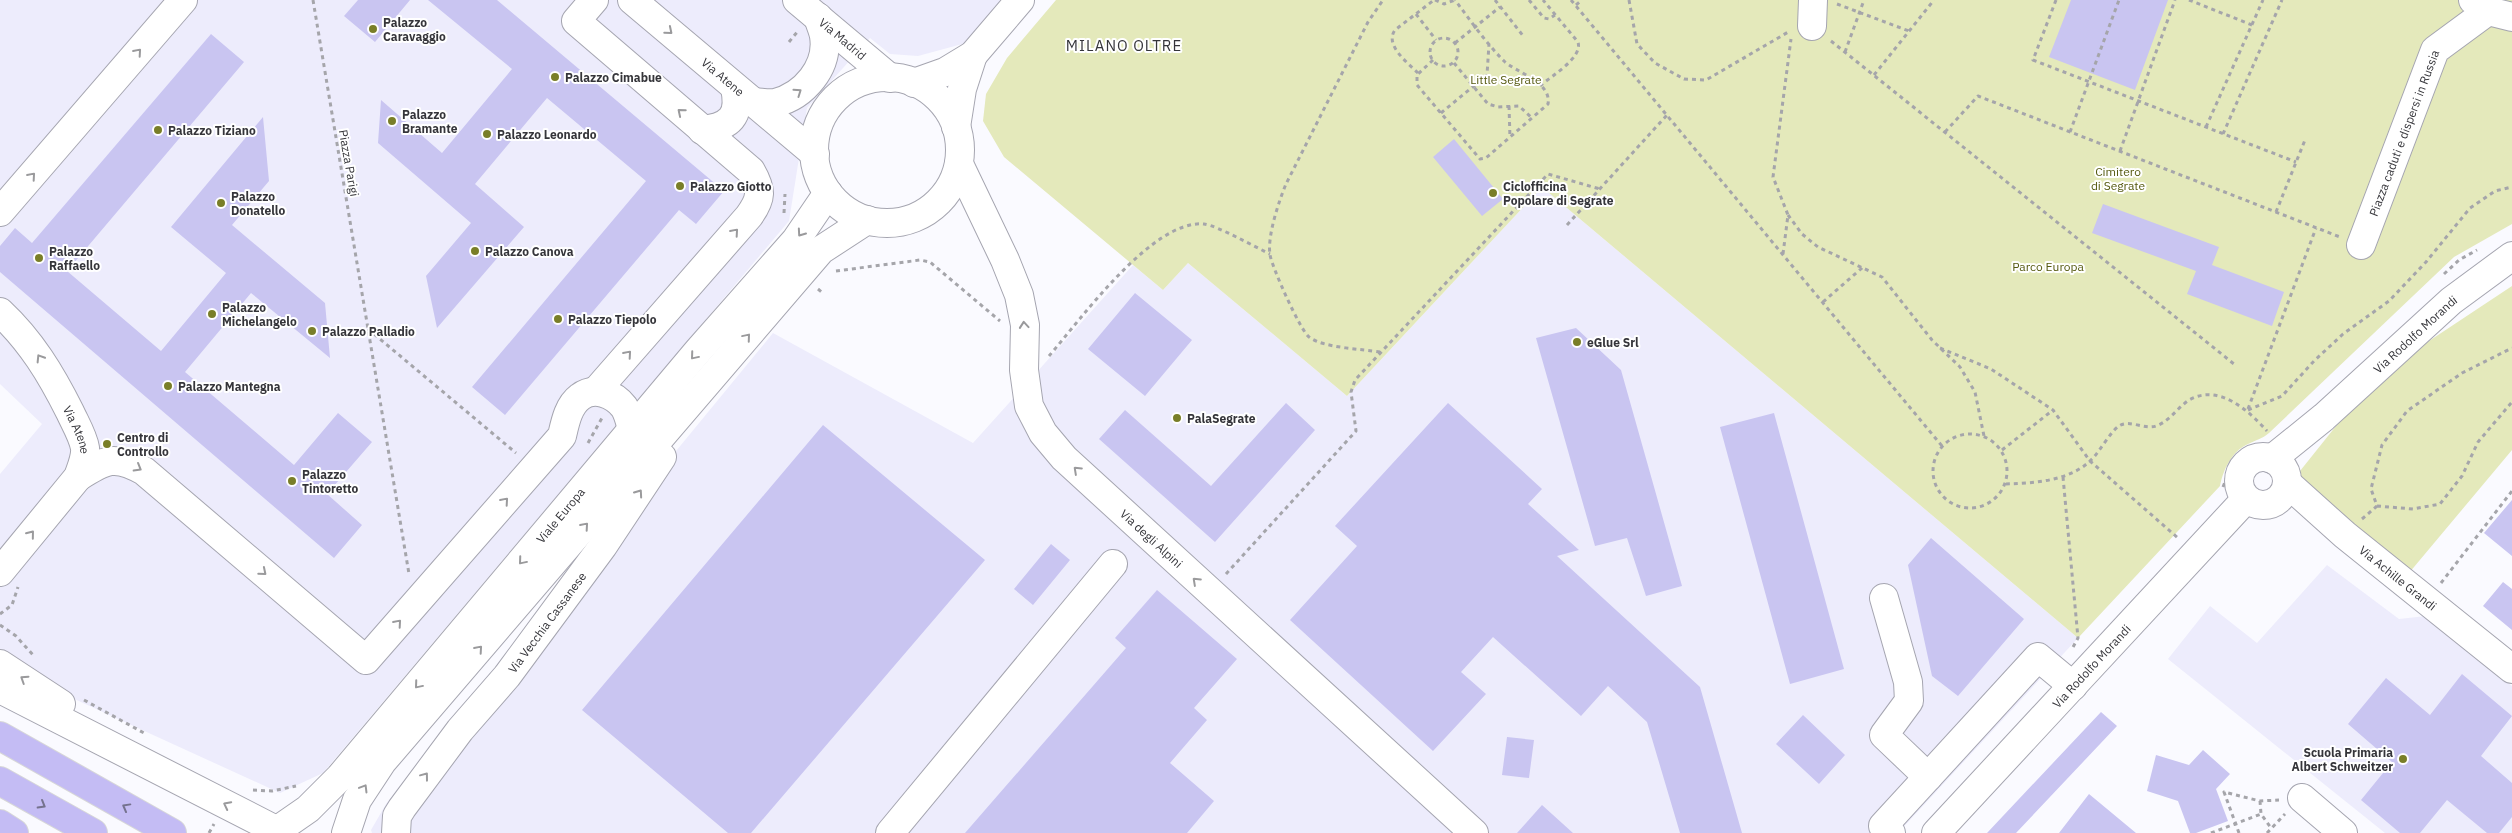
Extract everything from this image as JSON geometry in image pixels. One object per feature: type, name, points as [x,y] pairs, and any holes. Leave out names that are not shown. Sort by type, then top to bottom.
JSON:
[{"type":"main road","points":[[0,736],[170,832]]},
{"type":"main road","points":[[0,780],[93,833]]},
{"type":"main road","points":[[0,824],[14,833]]},
{"type":"street","points":[[0,212],[183,0]]},
{"type":"street","points":[[78,477],[95,466],[109,461],[126,461],[144,471],[366,660],[562,436],[568,414],[580,397],[596,391],[758,203],[759,186],[751,171],[576,21],[594,0]]},
{"type":"street","name":"Via Atene","points":[[632,0],[814,154]]},
{"type":"street","name":"Via Madrid","points":[[797,0],[902,80]]},
{"type":"street","points":[[902,80],[940,100],[956,127],[960,146],[959,164],[947,192],[925,213],[897,223],[867,220],[846,210],[828,193],[819,175],[814,154],[819,125],[835,99],[860,83],[902,80],[946,72],[973,55],[1020,0]]},
{"type":"street","name":"Piazza caduti e dispersi in Russia","points":[[2361,245],[2436,50],[2491,9]]},
{"type":"street","points":[[702,130],[721,128],[733,117],[743,95],[774,103],[793,96],[810,84],[823,60],[824,37],[818,17]]},
{"type":"street","points":[[956,127],[962,89],[973,55]]},
{"type":"street","name":"Via degli Alpini","points":[[959,164],[1005,260],[1019,295],[1026,325],[1024,370],[1029,406],[1043,434],[1064,458],[1209,593],[1474,833]]},
{"type":"street","name":"Viale Europa","points":[[277,830],[308,809],[340,778],[632,429],[796,240],[828,193]]},
{"type":"street","name":"Viale Europa","points":[[346,833],[357,800],[382,762],[821,250],[867,220]]},
{"type":"street","name":"Via Rodolfo Morandi","points":[[1936,833],[2066,680],[2246,500],[2258,505],[2274,503],[2285,493],[2280,463],[2324,417],[2451,302],[2512,256]]},
{"type":"street","name":"Via Atene","points":[[0,312],[32,345],[77,427],[85,448],[84,461],[78,477],[0,572]]},
{"type":"street","points":[[596,391],[613,396],[620,404],[632,429]]},
{"type":"street","name":"Via Vecchia Cassanese","points":[[396,833],[397,816],[402,808],[460,730],[507,676],[603,546],[655,470],[691,402]]},
{"type":"street","points":[[2246,500],[2238,486],[2243,466],[2258,457],[2280,463]]},
{"type":"street","name":"Via Achille Grandi","points":[[2280,463],[2345,535],[2512,669]]},
{"type":"street","points":[[890,833],[1113,564]]},
{"type":"street","points":[[1884,598],[1908,682],[1909,701],[1884,735],[1928,777]]},
{"type":"street","points":[[1891,833],[1883,826],[2038,657],[2066,680]]},
{"type":"street","points":[[0,664],[182,782]]},
{"type":"street","points":[[0,689],[277,830]]},
{"type":"street","points":[[2302,798],[2343,833]]},
{"type":"path","name":"Piazza Parigi","points":[[313,0],[414,605]]},
{"type":"path","points":[[1380,352],[1321,342],[1310,337],[1300,327],[1270,254],[1276,209],[1286,184],[1368,22],[1383,0]]},
{"type":"path","points":[[1418,73],[1392,45],[1391,40],[1395,30],[1435,0],[1444,4],[1455,0],[1506,63],[1529,75],[1540,86],[1547,95],[1548,103],[1533,119],[1510,138],[1485,158],[1480,159],[1417,85],[1418,73],[1433,60]]},
{"type":"path","points":[[1495,0],[1524,37]]},
{"type":"path","points":[[1529,0],[1544,18],[1549,19],[1555,14]]},
{"type":"path","points":[[1540,86],[1579,51],[1578,42],[1543,0]]},
{"type":"path","points":[[1571,0],[1942,446]]},
{"type":"path","points":[[1576,6],[1582,0]]},
{"type":"path","points":[[1629,0],[1637,44],[1656,63],[1684,79],[1706,80],[1793,30],[1773,177],[1788,215],[1802,234],[1818,247],[1882,277],[1940,348],[1960,367],[1975,392],[1984,436]]},
{"type":"path","points":[[1845,52],[1864,0]]},
{"type":"path","points":[[1874,75],[1934,0]]},
{"type":"path","points":[[2056,0],[2033,60],[2296,162]]},
{"type":"path","points":[[2070,132],[2119,0]]},
{"type":"path","points":[[2120,151],[2175,0]]},
{"type":"path","points":[[2189,0],[2252,25]]},
{"type":"path","points":[[2206,127],[2264,0]]},
{"type":"path","points":[[2223,134],[2282,0]]},
{"type":"path","points":[[1455,43],[1500,7]]},
{"type":"path","points":[[1820,10],[1859,12],[1909,31]]},
{"type":"path","points":[[1820,10],[1845,52],[2234,364]]},
{"type":"path","points":[[1416,14],[1436,40]]},
{"type":"path","points":[[1446,38],[1455,43],[1459,53],[1454,63],[1444,67],[1433,60],[1430,50],[1436,40],[1446,38]]},
{"type":"path","points":[[1441,113],[1488,73],[1489,43]]},
{"type":"path","points":[[1454,63],[1488,104],[1497,107],[1522,107],[1533,119]]},
{"type":"path","points":[[1945,132],[1978,96],[2361,245]]},
{"type":"path","points":[[1509,106],[1510,138]]},
{"type":"path","points":[[1567,225],[1667,115]]},
{"type":"path","points":[[2276,212],[2305,140]]},
{"type":"path","points":[[1209,593],[1356,431],[1352,392],[1355,380],[1548,174],[1600,188]]},
{"type":"path","points":[[2248,410],[2282,396],[2314,361],[2343,334],[2388,302],[2426,262],[2470,208],[2496,191],[2512,187]]},
{"type":"path","points":[[1783,254],[1788,215]]},
{"type":"path","points":[[1046,359],[1130,263],[1175,229],[1206,224],[1270,254]]},
{"type":"path","points":[[2248,410],[2316,228]]},
{"type":"path","points":[[1823,302],[1863,267]]},
{"type":"path","points":[[368,329],[534,468]]},
{"type":"path","points":[[1940,348],[1991,369],[2053,410],[2090,461],[2181,541]]},
{"type":"path","points":[[2377,506],[2371,489],[2382,445],[2407,411],[2462,373],[2512,348]]},
{"type":"path","points":[[2006,484],[2035,483],[2063,477],[2090,461],[2119,426],[2127,424],[2154,427],[2166,422],[2189,400],[2204,395],[2224,397],[2248,410],[2280,463]]},
{"type":"path","points":[[2345,535],[2377,506],[2413,509],[2440,504],[2462,476],[2478,442],[2512,402]]},
{"type":"path","points":[[2002,450],[2053,410]]},
{"type":"path","points":[[1961,435],[1984,436],[2002,450],[2007,461],[2006,484],[2001,494],[1992,503],[1981,508],[1957,507],[1946,501],[1938,492],[1934,480],[1936,457],[1942,446],[1961,435]]},
{"type":"path","points":[[2063,477],[2078,638],[2066,680]]},
{"type":"path","points":[[2426,601],[2512,491]]},
{"type":"path","points":[[0,625],[21,641],[35,658]]},
{"type":"path","points":[[83,699],[151,737]]},
{"type":"path","points":[[2239,833],[2224,792],[2260,801],[2302,798]]},
{"type":"path","points":[[2260,801],[2261,814],[2271,828]]},
{"type":"path","points":[[2211,833],[2261,814]]},
{"type":"shaded area","points":[[0,0],[1003,0],[966,43],[918,56],[890,54],[870,38],[807,108],[789,221],[323,773],[280,793],[0,665],[0,474],[42,424],[0,384]]},
{"type":"shaded area","points":[[1542,187],[2078,638],[1898,833],[372,833],[371,830],[386,804],[773,333],[973,443],[1133,265],[1163,290],[1188,263],[1347,396]]},
{"type":"shaded area","name":"Scuola Primaria Albert Schweitzer","points":[[2327,565],[2399,619],[2426,616],[2512,686],[2512,833],[2385,833],[2168,659],[2210,606],[2257,643]]},
{"type":"green space","name":"Parco Europa","points":[[1056,0],[2512,0],[2512,224],[2454,257],[2269,433],[2237,451],[2223,474],[2220,486],[2078,638],[1542,187],[1347,396],[1188,263],[1163,290],[1004,157],[983,121],[986,94],[1007,58]]},
{"type":"green space","points":[[2512,286],[2512,450],[2409,573],[2296,476],[2344,416],[2423,345]]},
{"type":"building","name":"Palazzo Caravaggio","points":[[358,0],[410,0],[375,42],[344,16]]},
{"type":"building","points":[[428,0],[497,0],[724,191],[696,224],[679,210],[505,415],[472,387],[646,181],[547,98],[475,184],[524,227],[437,328],[426,276],[471,223],[378,143],[381,100],[442,153],[512,69]]},
{"type":"building","points":[[2071,0],[2168,0],[2135,90],[2049,57]]},
{"type":"building","points":[[211,34],[244,62],[67,271],[161,351],[226,273],[171,227],[263,117],[269,181],[232,225],[325,303],[330,358],[251,293],[185,372],[294,465],[338,413],[372,442],[327,494],[362,525],[334,558],[0,272],[0,246],[15,228],[32,243]]},
{"type":"building","points":[[1454,139],[1503,199],[1482,216],[1433,157]]},
{"type":"building","points":[[2103,204],[2219,247],[2212,265],[2284,292],[2272,326],[2187,294],[2196,271],[2092,233]]},
{"type":"building","points":[[1135,293],[1192,340],[1145,396],[1088,349]]},
{"type":"building","points":[[1576,328],[1621,370],[1682,586],[1646,596],[1627,538],[1595,546],[1536,338]]},
{"type":"building","points":[[1286,403],[1315,430],[1215,542],[1099,439],[1125,410],[1211,486]]},
{"type":"building","points":[[1448,403],[1542,489],[1528,504],[1579,550],[1557,556],[1700,687],[1742,833],[1680,833],[1647,722],[1608,686],[1581,716],[1493,637],[1461,672],[1486,694],[1433,751],[1290,620],[1357,546],[1335,526]]},
{"type":"building","points":[[1774,413],[1844,669],[1790,684],[1720,427]]},
{"type":"building","points":[[823,425],[985,560],[751,833],[728,833],[582,710]]},
{"type":"building","points":[[2512,500],[2512,556],[2484,533]]},
{"type":"building","points":[[1931,538],[2024,619],[1958,696],[1932,676],[1908,565]]},
{"type":"building","points":[[1051,544],[1070,560],[1033,605],[1014,589]]},
{"type":"building","points":[[2503,582],[2512,589],[2512,630],[2483,606]]},
{"type":"building","points":[[1157,590],[1237,659],[1194,708],[1207,720],[1170,763],[1214,801],[1187,833],[965,833],[1126,648],[1115,638]]},
{"type":"building","points":[[2462,674],[2512,716],[2481,756],[2512,783],[2512,817],[2499,833],[2487,833],[2447,800],[2420,833],[2400,833],[2361,800],[2392,762],[2348,724],[2386,678],[2430,715]]},
{"type":"building","points":[[2101,712],[2117,726],[2016,833],[1987,833]]},
{"type":"building","points":[[1803,715],[1845,755],[1819,784],[1776,744]]},
{"type":"building","points":[[1507,737],[1534,740],[1529,778],[1502,775]]},
{"type":"building","points":[[2203,750],[2230,774],[2216,789],[2228,821],[2196,833],[2190,833],[2178,801],[2147,791],[2156,755],[2189,765]]},
{"type":"building","points":[[2089,794],[2136,833],[2059,833]]},
{"type":"building","points":[[1542,805],[1573,833],[1517,833]]},
{"type":"place","name":"Palazzo Caravaggio","points":[[373,29]]},
{"type":"place","name":"Palazzo Cimabue","points":[[555,77]]},
{"type":"place","name":"Palazzo Bramante","points":[[392,121]]},
{"type":"place","name":"Palazzo Tiziano","points":[[158,130]]},
{"type":"place","name":"Palazzo Leonardo","points":[[487,134]]},
{"type":"place","name":"Palazzo Giotto","points":[[680,186]]},
{"type":"place","name":"Ciclofficina Popolare di Segrate","points":[[1493,193]]},
{"type":"place","name":"Palazzo Donatello","points":[[221,203]]},
{"type":"place","name":"Palazzo Canova","points":[[475,251]]},
{"type":"place","name":"Palazzo Raffaello","points":[[39,258]]},
{"type":"place","name":"Palazzo Michelangelo","points":[[212,314]]},
{"type":"place","name":"Palazzo Tiepolo","points":[[558,319]]},
{"type":"place","name":"Palazzo Palladio","points":[[312,331]]},
{"type":"place","name":"eGlue Srl","points":[[1577,342]]},
{"type":"place","name":"Palazzo Mantegna","points":[[168,386]]},
{"type":"place","name":"PalaSegrate","points":[[1177,418]]},
{"type":"place","name":"Centro di Controllo","points":[[107,444]]},
{"type":"place","name":"Palazzo Tintoretto","points":[[292,481]]},
{"type":"place","name":"Scuola Primaria Albert Schweitzer","points":[[2403,759]]},
{"type":"district","name":"MILANO OLTRE","points":[[1124,45]]},
{"type":"park label","name":"Little Segrate","points":[[1506,79]]},
{"type":"park label","name":"Cimitero di Segrate","points":[[2118,178]]}]
